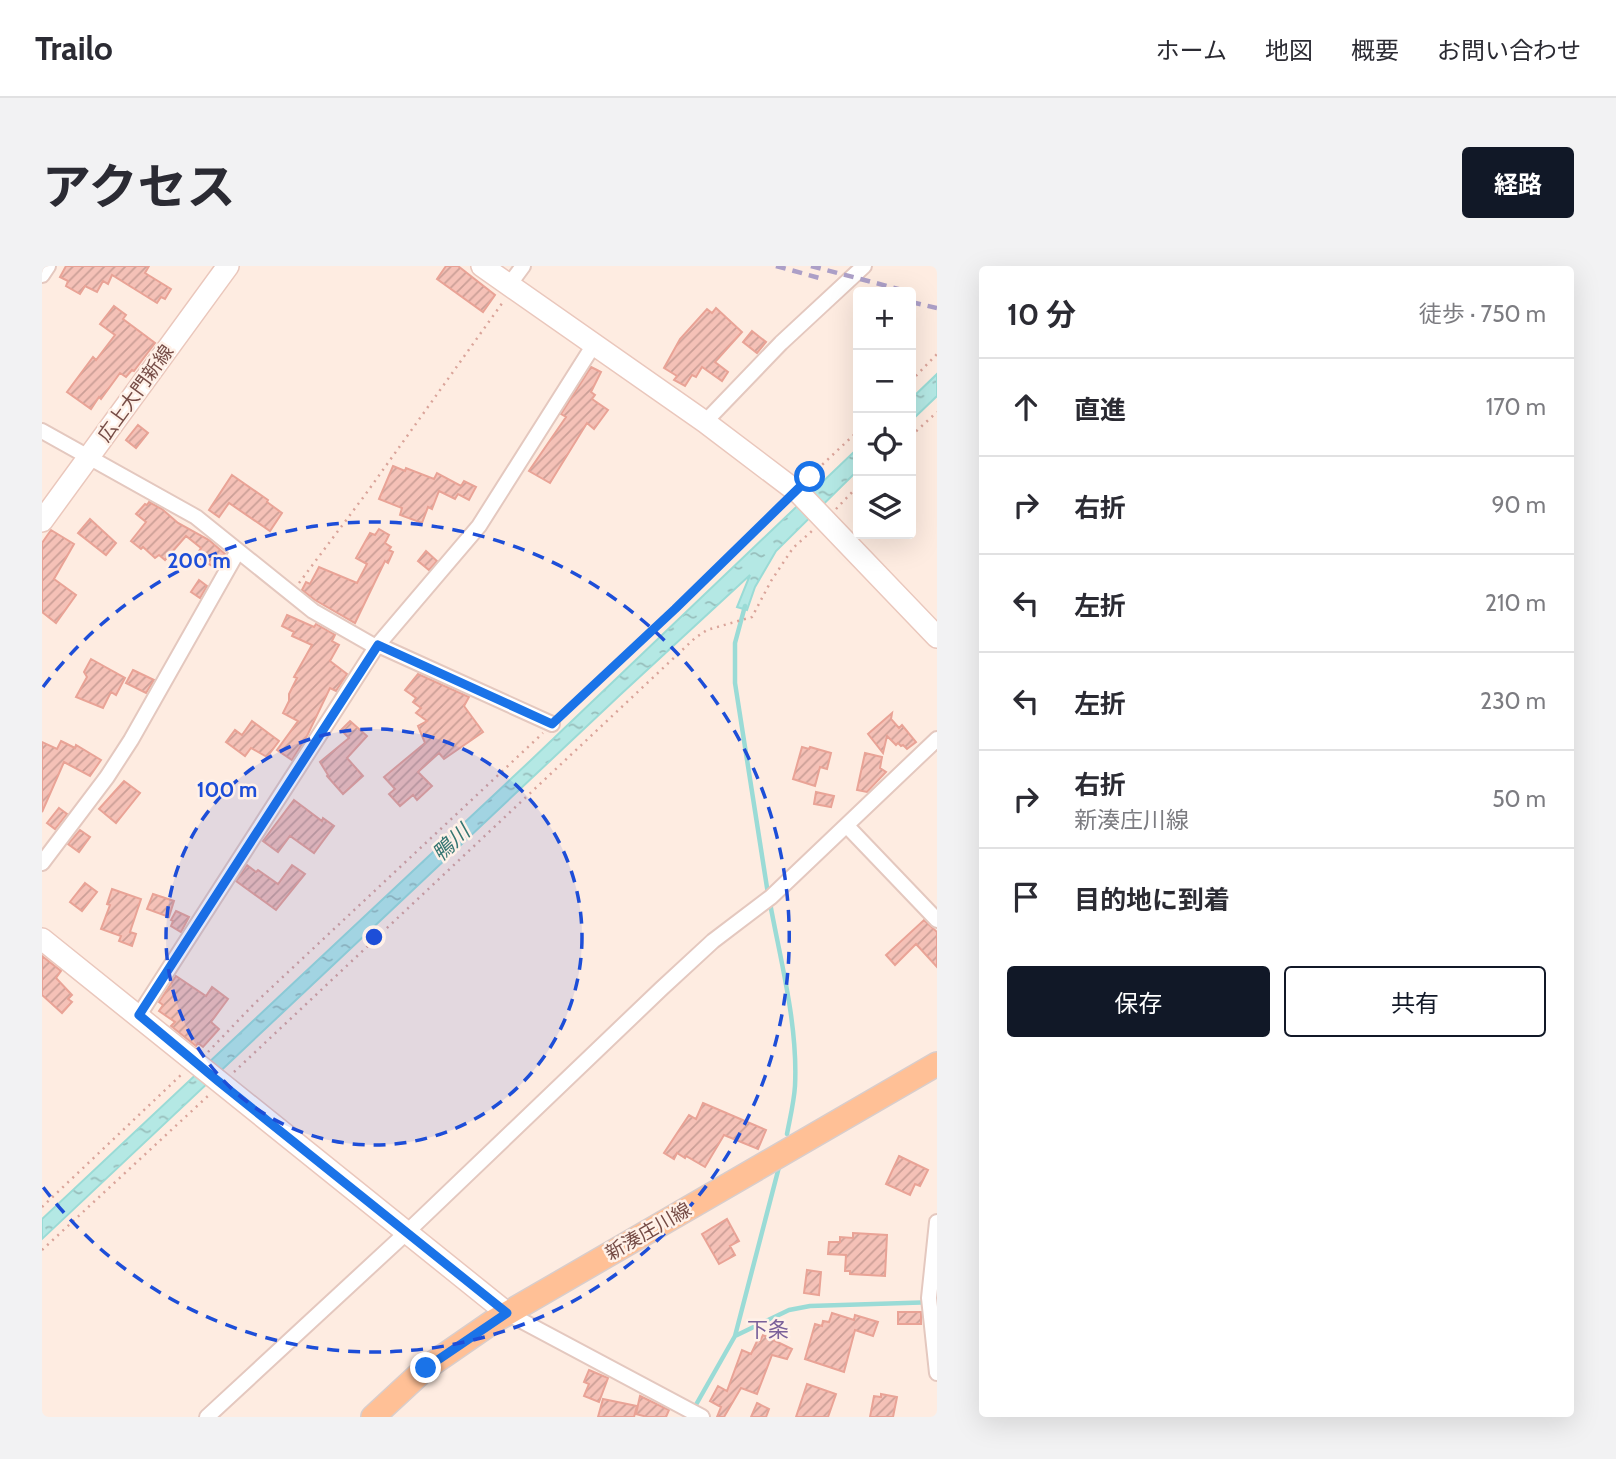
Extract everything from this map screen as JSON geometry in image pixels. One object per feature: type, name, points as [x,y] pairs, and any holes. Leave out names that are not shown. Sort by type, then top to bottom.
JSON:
[{"type":"main road","name":"新湊庄川線","points":[[373,1417],[426,1368],[507,1313],[937,1064]]},
{"type":"street","points":[[42,275],[48,266]]},
{"type":"street","name":"広上大門新線","points":[[42,521],[228,266]]},
{"type":"street","points":[[482,266],[705,422],[798,492],[937,637]]},
{"type":"street","points":[[511,287],[523,266]]},
{"type":"street","points":[[705,422],[781,343],[864,266]]},
{"type":"street","points":[[139,1015],[377,646],[479,526],[593,346]]},
{"type":"street","points":[[42,431],[196,517],[313,611],[377,646],[552,724]]},
{"type":"street","points":[[42,863],[107,777],[131,740],[238,551]]},
{"type":"street","points":[[207,1417],[406,1233],[661,989],[713,941],[771,897],[937,739]]},
{"type":"street","points":[[846,826],[937,920]]},
{"type":"street","points":[[42,939],[507,1313],[696,1413]]},
{"type":"street","points":[[937,1222],[929,1298],[937,1373]]},
{"type":"path","points":[[291,594],[365,495],[511,287]]},
{"type":"path","points":[[916,376],[937,354]]},
{"type":"path","points":[[916,431],[937,412]]},
{"type":"path","points":[[42,1207],[798,492],[853,436]]},
{"type":"path","points":[[42,1250],[695,638],[707,629],[752,617],[793,548],[853,491]]},
{"type":"water","points":[[937,374],[937,396],[916,416],[916,394]]},
{"type":"water","name":"鴨川","points":[[853,453],[853,475],[776,551],[755,587],[747,610],[737,607],[750,575],[42,1239],[42,1219],[530,761]]},
{"type":"building","points":[[66,266],[149,266],[145,273],[171,289],[165,299],[161,297],[157,303],[112,275],[108,284],[103,281],[97,292],[85,286],[80,294],[66,286],[68,281],[60,277]]},
{"type":"building","points":[[446,266],[458,266],[495,295],[483,312],[437,279]]},
{"type":"building","points":[[114,306],[126,315],[123,319],[155,343],[134,371],[126,377],[120,373],[91,409],[67,392],[93,357],[96,360],[115,335],[100,324]]},
{"type":"building","points":[[716,308],[742,332],[715,362],[728,372],[722,381],[702,367],[696,377],[692,375],[685,386],[674,380],[677,376],[664,368],[680,339],[707,309],[712,313]]},
{"type":"building","points":[[752,331],[766,342],[757,353],[743,342]]},
{"type":"building","points":[[591,367],[601,372],[591,392],[595,395],[592,399],[608,410],[594,429],[587,423],[550,483],[529,471],[566,417],[561,414]]},
{"type":"building","points":[[138,425],[148,433],[136,448],[126,440]]},
{"type":"building","points":[[393,466],[434,479],[437,473],[461,486],[464,481],[476,487],[469,500],[458,494],[455,499],[439,491],[432,509],[428,507],[422,523],[400,515],[402,508],[379,499]]},
{"type":"building","points":[[232,475],[282,513],[270,531],[229,503],[219,517],[209,510]]},
{"type":"building","points":[[149,502],[178,523],[209,540],[225,554],[217,569],[196,556],[201,548],[186,536],[165,560],[159,555],[155,558],[131,541],[146,522],[136,514]]},
{"type":"building","points":[[90,519],[116,543],[106,555],[78,533]]},
{"type":"building","points":[[379,529],[389,535],[385,543],[393,552],[388,563],[385,561],[355,623],[302,590],[306,582],[310,584],[319,567],[357,583],[367,564],[356,558],[370,533],[375,535]]},
{"type":"building","points":[[51,530],[74,544],[54,579],[76,595],[56,623],[42,612],[42,543]]},
{"type":"building","points":[[426,551],[437,561],[429,570],[418,561]]},
{"type":"building","points":[[199,580],[207,586],[200,598],[191,592]]},
{"type":"building","points":[[287,615],[314,627],[316,624],[335,635],[332,641],[339,645],[330,661],[347,674],[336,691],[330,688],[292,760],[277,750],[298,721],[283,713],[297,678],[294,677],[312,645],[292,636],[294,632],[282,626]]},
{"type":"building","points":[[91,659],[125,678],[116,695],[111,692],[103,708],[76,697],[87,677],[84,672]]},
{"type":"building","points":[[133,670],[154,680],[146,693],[126,683]]},
{"type":"building","points":[[418,674],[469,697],[464,706],[483,732],[444,759],[439,753],[418,772],[432,786],[417,800],[413,795],[400,806],[389,794],[395,789],[384,777],[425,743],[418,726],[427,721],[416,713],[421,708],[413,702],[416,698],[405,690]]},
{"type":"building","points":[[892,713],[891,719],[899,728],[902,725],[916,742],[907,749],[898,743],[896,745],[887,736],[883,753],[868,734]]},
{"type":"building","points":[[252,721],[279,741],[267,757],[251,748],[245,756],[226,742],[235,730],[242,735]]},
{"type":"building","points":[[350,721],[367,736],[347,758],[363,776],[343,794],[327,776],[320,762],[349,738],[341,730]]},
{"type":"building","points":[[61,741],[75,748],[76,745],[101,760],[90,776],[64,762],[42,812],[42,742],[57,749]]},
{"type":"building","points":[[802,747],[831,753],[827,769],[820,767],[815,786],[793,779]]},
{"type":"building","points":[[865,753],[882,757],[880,768],[886,772],[867,792],[857,790]]},
{"type":"building","points":[[124,781],[140,793],[116,823],[99,809]]},
{"type":"building","points":[[816,792],[834,796],[831,807],[814,804]]},
{"type":"building","points":[[294,800],[322,821],[323,818],[334,826],[314,853],[290,836],[278,852],[263,841]]},
{"type":"building","points":[[59,808],[67,814],[55,829],[47,823]]},
{"type":"building","points":[[80,830],[90,837],[79,852],[68,844]]},
{"type":"building","points":[[247,865],[278,884],[292,865],[305,874],[276,910],[236,881]]},
{"type":"building","points":[[85,883],[97,892],[82,911],[70,902]]},
{"type":"building","points":[[112,889],[141,899],[130,932],[136,934],[132,946],[119,941],[121,936],[101,929],[110,905],[107,904]]},
{"type":"building","points":[[153,894],[174,901],[169,917],[147,909]]},
{"type":"building","points":[[176,911],[189,917],[181,932],[171,926]]},
{"type":"building","points":[[924,920],[937,932],[937,967],[916,944],[895,965],[886,955]]},
{"type":"building","points":[[42,956],[61,971],[56,978],[72,995],[68,999],[72,1002],[62,1013],[42,995]]},
{"type":"building","points":[[176,976],[206,996],[212,987],[228,999],[211,1022],[219,1029],[203,1047],[198,1043],[196,1046],[171,1026],[175,1022],[159,1011],[163,1005],[159,1002]]},
{"type":"building","points":[[703,1103],[766,1130],[758,1149],[724,1135],[705,1167],[686,1156],[685,1158],[677,1153],[674,1159],[664,1153],[689,1115],[696,1119]]},
{"type":"building","points":[[899,1156],[928,1170],[920,1186],[915,1184],[910,1195],[886,1184]]},
{"type":"building","points":[[727,1219],[739,1241],[730,1246],[735,1255],[719,1264],[702,1234]]},
{"type":"building","points":[[853,1233],[887,1235],[885,1276],[850,1274],[850,1271],[845,1271],[846,1255],[828,1254],[829,1242],[840,1242],[840,1237],[853,1238]]},
{"type":"building","points":[[807,1270],[821,1272],[819,1295],[804,1293]]},
{"type":"building","points":[[898,1312],[921,1312],[921,1324],[898,1324]]},
{"type":"building","points":[[832,1313],[854,1320],[855,1315],[878,1322],[873,1336],[855,1330],[844,1372],[805,1359],[815,1324],[822,1326],[823,1321],[829,1322]]},
{"type":"building","points":[[763,1335],[792,1349],[787,1359],[772,1355],[757,1394],[741,1388],[724,1417],[717,1417],[721,1407],[710,1401],[718,1386],[727,1391],[742,1350],[751,1354]]},
{"type":"building","points":[[589,1370],[608,1378],[599,1402],[584,1396],[589,1384],[584,1382]]},
{"type":"building","points":[[807,1384],[836,1394],[828,1417],[796,1417]]},
{"type":"building","points":[[881,1394],[897,1397],[893,1417],[870,1417],[874,1396],[881,1397]]},
{"type":"building","points":[[640,1396],[669,1410],[666,1417],[636,1414]]},
{"type":"building","points":[[603,1399],[637,1406],[634,1417],[598,1417]]},
{"type":"building","points":[[757,1403],[769,1409],[766,1417],[751,1417]]},
{"type":"waterway","points":[[745,606],[735,643],[735,683],[768,894]]},
{"type":"waterway","points":[[770,903],[794,1040],[795,1086],[787,1134]]},
{"type":"waterway","points":[[693,1410],[735,1336],[779,1167]]},
{"type":"waterway","points":[[735,1336],[789,1310],[810,1306],[937,1302]]},
{"type":"railway","points":[[776,266],[823,279]]},
{"type":"railway","points":[[811,266],[891,287]]},
{"type":"railway","points":[[916,303],[937,308]]},
{"type":"district","name":"下条","points":[[768,1330]]},
{"type":"route","points":[[426,1368],[507,1313],[139,1015],[378,645],[552,724],[810,477]]}]
